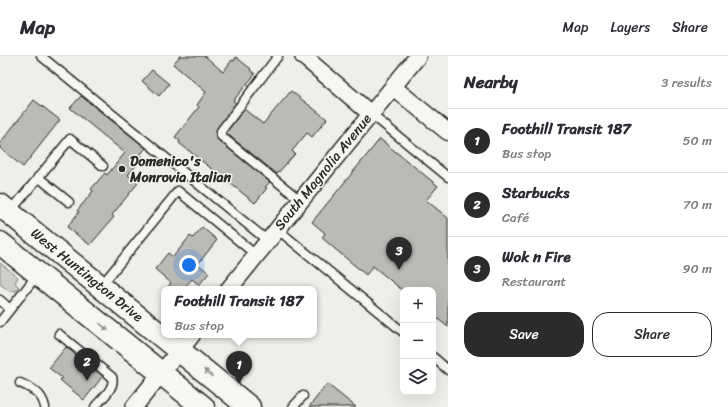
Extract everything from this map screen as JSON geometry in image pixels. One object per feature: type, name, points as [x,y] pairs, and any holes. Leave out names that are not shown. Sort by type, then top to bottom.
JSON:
[{"type":"main road","name":"West Huntington Drive","points":[[5,208],[101,286],[161,326]]},
{"type":"main road","points":[[0,243],[203,407]]},
{"type":"main road","name":"West Huntington Drive","points":[[186,342],[249,407]]},
{"type":"street","points":[[303,56],[371,114]]},
{"type":"street","name":"South Magnolia Avenue","points":[[231,286],[418,56]]},
{"type":"street","points":[[393,87],[448,132]]},
{"type":"street","points":[[134,407],[186,342]]},
{"type":"lane","points":[[41,56],[272,235],[400,330]]},
{"type":"lane","points":[[278,56],[221,131],[222,136],[300,200]]},
{"type":"lane","points":[[371,114],[448,177]]},
{"type":"lane","points":[[5,208],[38,177],[70,139],[103,166]]},
{"type":"lane","points":[[38,177],[69,202]]},
{"type":"lane","points":[[101,286],[178,191],[256,255]]},
{"type":"lane","points":[[0,322],[38,274]]},
{"type":"lane","points":[[0,300],[10,309]]},
{"type":"lane","points":[[59,334],[112,377],[112,386],[95,407]]},
{"type":"lane","points":[[435,359],[448,370]]},
{"type":"lane","points":[[20,383],[34,389],[41,396],[45,407]]},
{"type":"lane","points":[[293,407],[303,396]]},
{"type":"shaded area","points":[[0,263],[18,277],[15,283],[19,287],[16,291],[9,291],[0,284]]},
{"type":"building","points":[[180,56],[205,56],[223,72],[236,57],[255,74],[233,101],[236,103],[217,128],[216,136],[218,140],[270,182],[255,203],[179,143],[180,141],[175,137],[199,107],[197,105],[206,92],[173,64]]},
{"type":"building","points":[[152,70],[169,84],[159,96],[142,81]]},
{"type":"building","points":[[291,91],[327,119],[312,137],[307,133],[292,151],[295,154],[277,174],[226,133],[244,109],[263,124]]},
{"type":"building","name":"Domenico's Monrovia Italian","points":[[81,96],[146,148],[140,155],[143,157],[128,175],[138,183],[112,215],[114,217],[90,245],[67,227],[79,212],[77,211],[93,191],[91,189],[105,173],[107,175],[125,153],[70,108]]},
{"type":"building","points":[[34,100],[60,120],[23,167],[0,148],[0,143]]},
{"type":"building","points":[[380,139],[438,186],[426,200],[448,218],[448,327],[436,317],[436,287],[400,287],[400,288],[373,266],[366,275],[322,238],[325,233],[312,222]]},
{"type":"building","points":[[202,227],[217,240],[198,264],[209,273],[199,285],[192,279],[186,286],[168,286],[171,283],[155,269],[168,253],[173,257],[190,236],[193,238]]},
{"type":"building","points":[[66,347],[103,376],[84,400],[60,380],[62,378],[49,368]]},
{"type":"building","points":[[327,384],[356,407],[309,407]]},
{"type":"place","name":"Domenico's Monrovia Italian","points":[[122,169]]},
{"type":"place","name":"Wok n Fire","points":[[399,270]]},
{"type":"place","name":"Starbucks","points":[[87,381]]},
{"type":"place","name":"Foothill Transit 187","points":[[239,384]]}]
